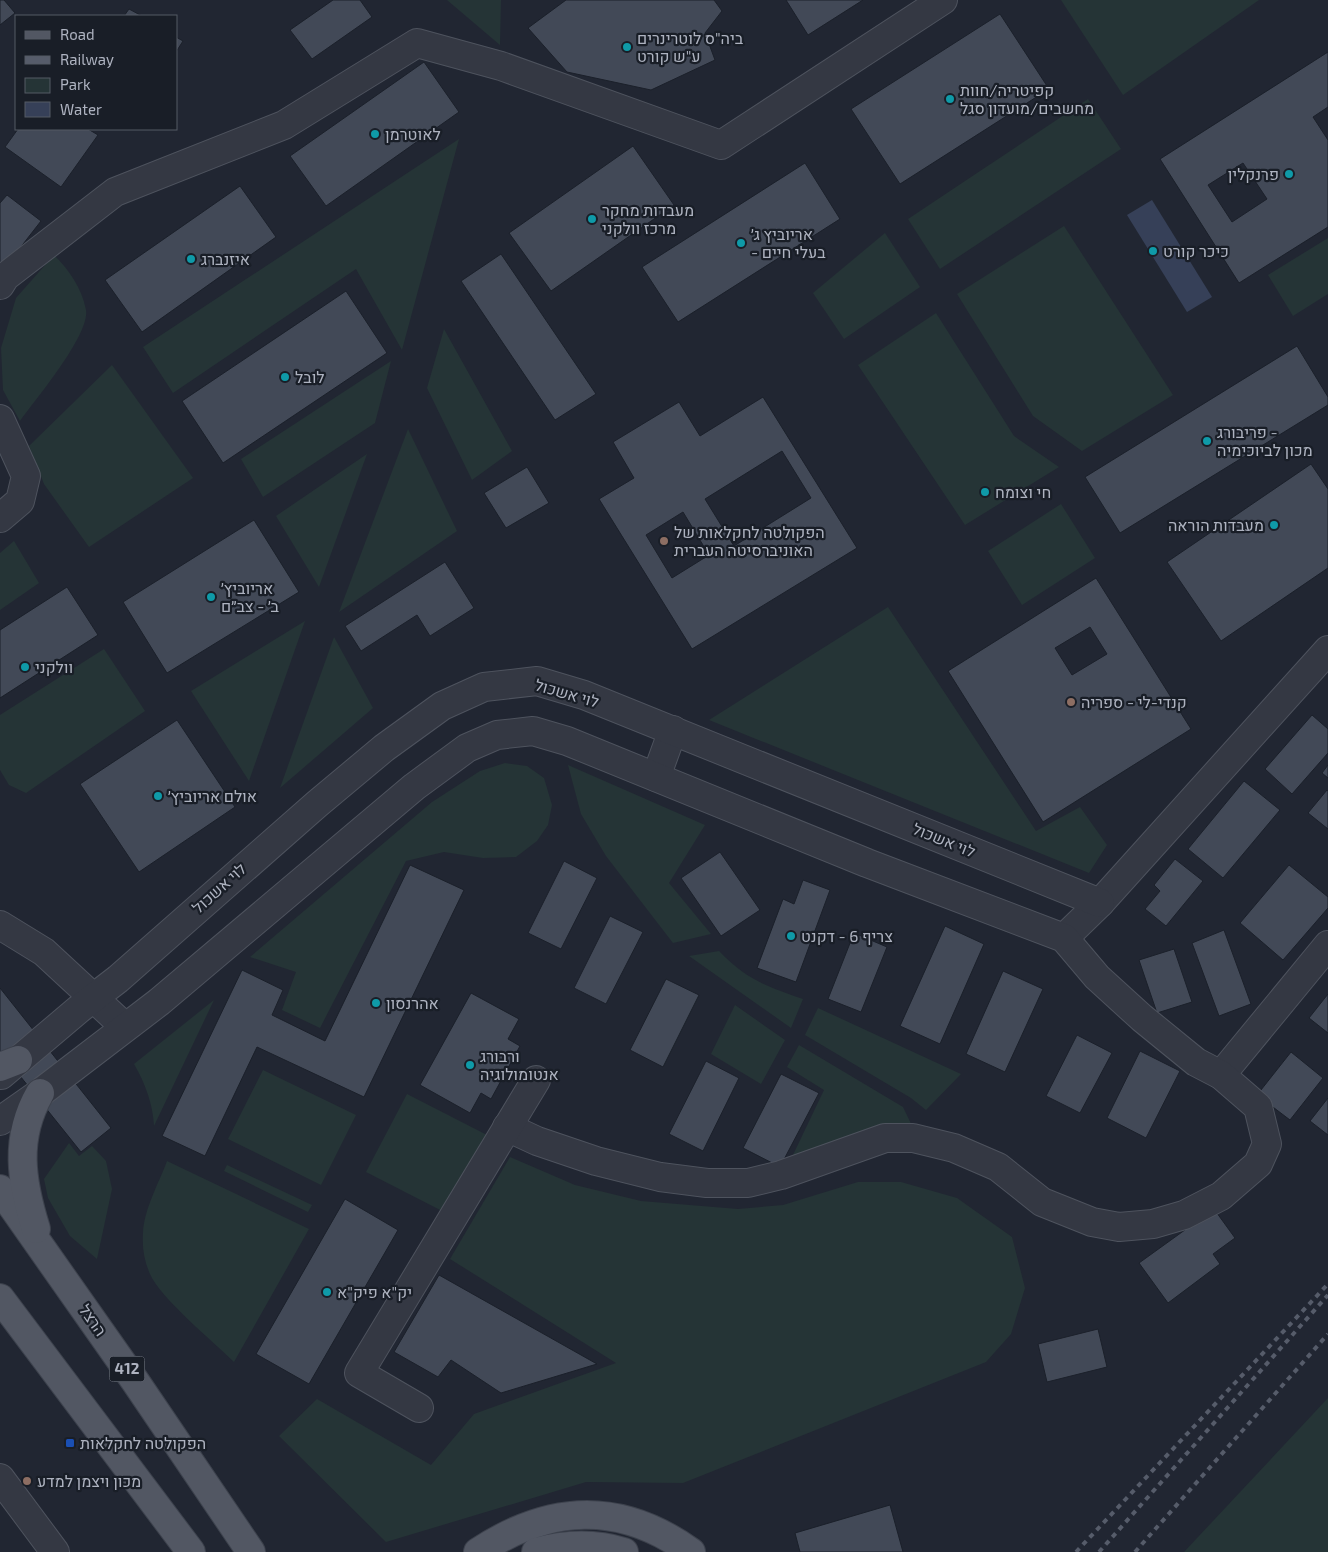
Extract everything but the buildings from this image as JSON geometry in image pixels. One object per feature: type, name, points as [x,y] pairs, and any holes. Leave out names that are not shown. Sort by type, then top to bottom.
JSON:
[{"type":"main road","points":[[42,1247],[28,1202],[22,1160],[25,1127],[29,1112],[49,1086]]},
{"type":"main road","name":"הרצל","points":[[0,1189],[42,1247],[251,1552]]},
{"type":"main road","points":[[0,1298],[191,1552]]},
{"type":"main road","points":[[478,1552],[503,1536],[530,1524],[576,1514],[604,1516],[636,1523],[665,1535],[691,1552]]},
{"type":"main road","points":[[536,1552],[555,1547],[582,1545],[624,1552]]},
{"type":"street","points":[[0,285],[5,277],[115,192],[284,126],[417,43],[501,66],[721,145],[943,0]]},
{"type":"street","points":[[0,419],[26,476],[20,501],[0,518]]},
{"type":"street","points":[[1064,938],[1100,903],[1328,650]]},
{"type":"street","name":"לוי אשכול","points":[[13,1062],[78,1009],[95,998],[241,869],[384,748],[442,706],[484,687],[537,681],[584,695],[1100,903]]},
{"type":"street","points":[[0,1121],[49,1086],[167,994],[414,787],[467,748],[497,735],[533,730],[656,777],[866,863],[1064,938],[1097,977],[1142,1018],[1196,1062],[1221,1075],[1258,1107],[1267,1144],[1258,1164],[1221,1196],[1184,1215],[1154,1224],[1119,1227],[1092,1222],[1042,1202],[998,1167],[954,1148],[913,1138],[885,1138],[781,1175],[748,1183],[707,1183],[660,1177],[596,1161],[537,1141],[507,1128]]},
{"type":"street","points":[[656,777],[674,730]]},
{"type":"street","points":[[0,925],[44,952],[124,1027]]},
{"type":"street","points":[[1221,1075],[1328,945]]},
{"type":"street","points":[[137,962],[167,994]]},
{"type":"street","points":[[419,1408],[359,1373],[536,1080]]},
{"type":"street","points":[[0,1478],[54,1552]]},
{"type":"green space","points":[[447,0],[501,0],[500,45]]},
{"type":"green space","points":[[1061,0],[1259,0],[1123,95]]},
{"type":"green space","points":[[1088,99],[1121,149],[940,269],[908,219]]},
{"type":"green space","points":[[459,139],[402,350],[356,269],[173,393],[143,347]]},
{"type":"green space","points":[[1064,226],[1173,395],[1082,451],[1033,416],[957,294]]},
{"type":"green space","points":[[885,233],[920,287],[844,339],[813,293]]},
{"type":"green space","points":[[1328,238],[1328,294],[1293,316],[1268,275]]},
{"type":"green space","points":[[54,255],[70,273],[78,287],[86,310],[85,321],[71,351],[20,421],[3,390],[1,348],[16,298]]},
{"type":"green space","points":[[936,313],[1014,436],[1059,467],[965,525],[858,365]]},
{"type":"green space","points":[[444,329],[512,451],[472,480],[427,388]]},
{"type":"green space","points":[[391,361],[375,423],[263,497],[241,459]]},
{"type":"green space","points":[[112,365],[193,478],[89,547],[44,484],[29,446]]},
{"type":"green space","points":[[408,429],[457,531],[339,612]]},
{"type":"green space","points":[[367,454],[319,587],[276,516]]},
{"type":"green space","points":[[1061,504],[1095,558],[1022,605],[988,551]]},
{"type":"green space","points":[[14,541],[39,583],[0,610],[0,553]]},
{"type":"green space","points":[[888,607],[1036,831],[1080,807],[1107,845],[1089,873],[709,720]]},
{"type":"green space","points":[[305,621],[249,781],[191,691]]},
{"type":"green space","points":[[334,637],[373,708],[280,788]]},
{"type":"green space","points":[[104,649],[145,711],[26,793],[9,785],[0,770],[0,715]]},
{"type":"green space","points":[[505,763],[527,766],[544,778],[552,805],[548,825],[537,841],[516,857],[483,858],[444,852],[406,861],[320,1028],[282,1010],[296,972],[250,957],[432,802],[480,771]]},
{"type":"green space","points":[[568,765],[705,825],[669,883],[711,934],[673,943],[606,856],[581,814]]},
{"type":"green space","points":[[719,951],[748,976],[803,999],[791,1028],[689,956]]},
{"type":"green space","points":[[214,1000],[154,1126],[148,1094],[134,1064]]},
{"type":"green space","points":[[735,1005],[785,1040],[761,1084],[711,1054]]},
{"type":"green space","points":[[818,1008],[961,1074],[926,1110],[911,1098],[805,1035]]},
{"type":"green space","points":[[799,1045],[903,1107],[915,1132],[792,1157],[824,1090],[787,1067]]},
{"type":"green space","points":[[263,1070],[356,1115],[321,1185],[228,1139]]},
{"type":"green space","points":[[407,1094],[487,1135],[446,1213],[366,1172]]},
{"type":"green space","points":[[69,1143],[79,1156],[92,1146],[106,1161],[112,1189],[97,1259],[70,1236],[48,1198],[44,1179]]},
{"type":"green space","points":[[510,1157],[575,1185],[641,1201],[738,1209],[783,1205],[858,1182],[901,1182],[957,1198],[1012,1237],[1025,1288],[1011,1334],[986,1362],[683,1483],[586,1482],[386,1542],[279,1436],[317,1399],[431,1465],[474,1414],[616,1363],[450,1259]]},
{"type":"green space","points":[[167,1161],[309,1229],[234,1362],[188,1320],[165,1295],[156,1284],[146,1264],[143,1243],[144,1224],[149,1205]]},
{"type":"green space","points":[[227,1165],[312,1205],[308,1212],[224,1171]]},
{"type":"green space","points":[[1328,1398],[1328,1552],[1184,1552]]},
{"type":"water","points":[[1152,200],[1212,297],[1187,312],[1127,215]]},
{"type":"railway","points":[[1076,1552],[1328,1284]]},
{"type":"railway","points":[[1099,1552],[1328,1295]]},
{"type":"railway","points":[[1135,1552],[1328,1334]]},
{"type":"place","name":"ביה\"ס לוטרינרים ע\"ש קורט","points":[[627,47]]},
{"type":"place","name":"קפיטריה/חוות מחשבים/מועדון סגל","points":[[950,99]]},
{"type":"place","name":"לאוטרמן","points":[[375,134]]},
{"type":"place","name":"פרנקלין","points":[[1289,174]]},
{"type":"place","name":"מעבדות מחקר מרכז וולקני","points":[[592,219]]},
{"type":"place","name":"אריוביץ ג׳ - בעלי חיים","points":[[741,243]]},
{"type":"place","name":"כיכר קורט","points":[[1153,251]]},
{"type":"place","name":"איזנברג","points":[[191,259]]},
{"type":"place","name":"לובל","points":[[285,377]]},
{"type":"place","name":"פריבורג - מכון לביוכימיה","points":[[1207,441]]},
{"type":"place","name":"חי וצומח","points":[[985,492]]},
{"type":"place","name":"מעבדות הוראה","points":[[1274,525]]},
{"type":"place","name":"הפקולטה לחקלאות של האוניברסיטה העברית","points":[[664,541]]},
{"type":"place","name":"אריוביץ׳ ב׳ - צב״ם","points":[[211,597]]},
{"type":"place","name":"וולקני","points":[[25,667]]},
{"type":"place","name":"קנדי-לי - ספריה","points":[[1071,702]]},
{"type":"place","name":"אולם אריוביץ׳","points":[[158,796]]},
{"type":"place","name":"צריף 6 - דקנט","points":[[791,936]]},
{"type":"place","name":"אהרנסון","points":[[376,1003]]},
{"type":"place","name":"ורבורג אנטומולוגיה","points":[[470,1065]]},
{"type":"place","name":"יק\"א פיק\"א","points":[[327,1292]]},
{"type":"place","name":"הפקולטה לחקלאות","points":[[70,1443]]},
{"type":"place","name":"מכון ויצמן למדע","points":[[27,1481]]}]
